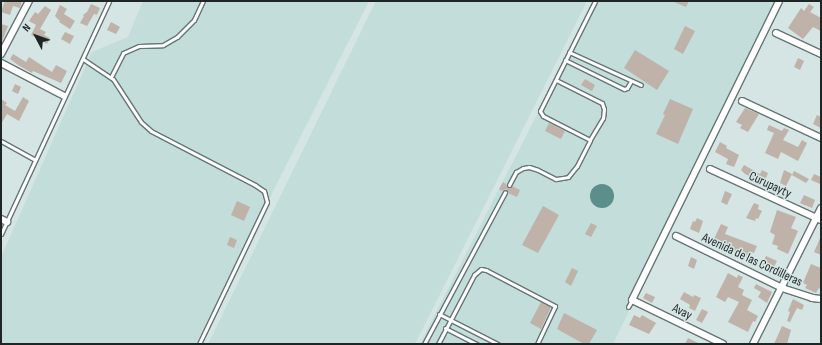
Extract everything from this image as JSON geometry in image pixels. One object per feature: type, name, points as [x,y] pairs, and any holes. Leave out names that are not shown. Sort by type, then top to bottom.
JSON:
[{"type":"street","points":[[1,54],[29,1]]},
{"type":"street","points":[[632,300],[779,1]]},
{"type":"street","points":[[776,33],[821,54]]},
{"type":"street","points":[[1,63],[64,96]]},
{"type":"street","points":[[742,101],[821,138]]},
{"type":"street","name":"Curupayty","points":[[710,169],[818,219]]},
{"type":"street","points":[[754,344],[818,219],[821,208]]},
{"type":"street","name":"Avenida de las Cordilleras","points":[[676,236],[782,288],[812,298],[821,299]]},
{"type":"street","name":"Avay","points":[[632,300],[723,344]]},
{"type":"lane","points":[[1,234],[4,221],[35,160],[109,1]]},
{"type":"lane","points":[[111,77],[123,53],[139,46],[163,45],[177,37],[194,20],[202,1]]},
{"type":"lane","points":[[590,140],[540,114],[540,111],[595,1]]},
{"type":"lane","points":[[569,52],[641,85]]},
{"type":"lane","points":[[83,59],[111,77],[120,87],[141,122],[151,131],[264,191],[267,202],[199,344]]},
{"type":"lane","points":[[565,60],[624,89],[627,88],[631,80]]},
{"type":"lane","points":[[509,185],[516,172],[523,168],[529,167],[556,179],[568,177],[577,166],[603,118],[604,109],[602,103],[556,80]]},
{"type":"lane","points":[[1,142],[35,160]]},
{"type":"lane","points":[[424,344],[505,192]]},
{"type":"lane","points":[[438,344],[474,275],[481,269],[486,270],[555,306],[537,344]]},
{"type":"lane","points":[[628,307],[632,300]]},
{"type":"lane","points":[[439,314],[498,344]]},
{"type":"lane","points":[[445,328],[477,344]]},
{"type":"shaded area","points":[[143,1],[369,1],[196,344],[1,344],[1,257],[92,52],[128,37]]},
{"type":"shaded area","points":[[376,1],[587,1],[415,344],[208,344]]},
{"type":"shaded area","points":[[595,1],[779,1],[613,344],[420,344]]},
{"type":"water","points":[[602,184],[611,187],[614,196],[611,205],[602,208],[593,205],[590,196],[593,187]]},
{"type":"building","points":[[2,1],[22,1],[20,8],[13,6],[10,15],[1,12],[4,3],[7,4]]},
{"type":"building","points":[[672,1],[689,1],[686,7]]},
{"type":"building","points":[[91,4],[100,8],[97,15],[94,14],[87,26],[80,23],[84,16],[83,15],[87,12]]},
{"type":"building","points":[[809,4],[814,7],[810,12],[821,18],[821,31],[813,27],[803,39],[788,28],[801,8],[804,11]]},
{"type":"building","points":[[60,5],[67,9],[64,14],[75,21],[70,29],[59,22],[60,21],[55,16]]},
{"type":"building","points":[[45,6],[51,10],[40,29],[46,32],[44,35],[50,38],[47,44],[31,35],[36,25],[29,21],[35,12],[38,14]]},
{"type":"building","points":[[111,22],[120,27],[116,34],[107,30]]},
{"type":"building","points":[[1,24],[8,26],[1,44]]},
{"type":"building","points":[[685,26],[695,31],[683,54],[674,49]]},
{"type":"building","points":[[65,32],[74,36],[70,44],[61,39]]},
{"type":"building","points":[[635,50],[669,71],[657,90],[624,68]]},
{"type":"building","points":[[13,54],[26,62],[29,57],[52,72],[56,65],[67,71],[61,83],[33,71],[32,73],[18,65],[10,59]]},
{"type":"building","points":[[798,58],[804,61],[800,70],[794,67]]},
{"type":"building","points":[[585,79],[595,85],[592,91],[581,85]]},
{"type":"building","points":[[15,84],[21,87],[18,94],[12,91]]},
{"type":"building","points":[[23,97],[29,101],[19,121],[7,114],[1,124],[1,99],[7,103],[5,105],[15,111]]},
{"type":"building","points":[[670,99],[693,109],[678,144],[656,134],[665,115],[663,114]]},
{"type":"building","points":[[745,108],[759,114],[748,132],[740,128],[742,125],[736,122]]},
{"type":"building","points":[[817,115],[821,117],[821,128],[813,124]]},
{"type":"building","points":[[549,123],[565,131],[561,139],[545,131]]},
{"type":"building","points":[[769,125],[782,131],[784,128],[789,130],[783,140],[798,147],[802,140],[807,143],[798,161],[781,152],[778,159],[765,153],[774,133],[767,130]]},
{"type":"building","points":[[720,142],[727,146],[726,148],[739,155],[734,167],[726,164],[728,159],[715,152]]},
{"type":"building","points":[[744,165],[760,174],[762,170],[768,173],[764,183],[745,174],[741,170]]},
{"type":"building","points":[[784,170],[792,174],[786,186],[780,183]]},
{"type":"building","points":[[794,171],[809,179],[806,183],[792,175]]},
{"type":"building","points":[[814,174],[821,177],[820,184],[811,180]]},
{"type":"building","points":[[503,182],[508,188],[512,186],[520,190],[517,197],[508,193],[506,189],[502,191],[499,189]]},
{"type":"building","points":[[725,191],[732,194],[727,205],[721,202]]},
{"type":"building","points":[[804,195],[815,200],[812,208],[800,203]]},
{"type":"building","points":[[237,201],[250,207],[244,221],[231,215]]},
{"type":"building","points":[[754,203],[759,205],[758,209],[762,211],[758,219],[756,218],[755,221],[746,218]]},
{"type":"building","points":[[543,206],[559,215],[538,253],[522,245]]},
{"type":"building","points":[[777,210],[796,217],[791,228],[798,231],[788,254],[777,249],[778,246],[772,244],[775,235],[770,232]]},
{"type":"building","points":[[697,218],[703,221],[699,233],[690,229],[693,221],[695,222]]},
{"type":"building","points":[[591,223],[597,226],[591,237],[585,234]]},
{"type":"building","points":[[721,224],[728,227],[725,234],[757,246],[754,253],[751,252],[748,259],[714,239]]},
{"type":"building","points":[[821,236],[821,255],[814,252]]},
{"type":"building","points":[[230,237],[237,240],[234,248],[227,245]]},
{"type":"building","points":[[766,256],[777,261],[771,273],[760,268]]},
{"type":"building","points":[[691,257],[697,260],[694,269],[688,266]]},
{"type":"building","points":[[811,264],[821,268],[821,289],[819,288],[816,293],[805,288],[807,285],[803,283]]},
{"type":"building","points":[[572,268],[578,271],[571,286],[565,282]]},
{"type":"building","points":[[728,273],[737,278],[738,275],[743,277],[738,287],[744,290],[742,295],[752,300],[747,310],[758,316],[755,322],[753,321],[748,332],[728,322],[739,302],[728,297],[725,302],[716,297]]},
{"type":"building","points":[[756,284],[772,292],[767,303],[758,297],[761,292],[754,288]]},
{"type":"building","points":[[684,292],[693,297],[694,295],[701,298],[695,311],[689,308],[690,305],[680,299]]},
{"type":"building","points":[[646,293],[655,297],[652,303],[643,298]]},
{"type":"building","points":[[793,299],[804,305],[802,310],[797,308],[790,322],[787,321],[790,312],[788,311]]},
{"type":"building","points":[[541,302],[551,307],[541,329],[530,323]]},
{"type":"building","points":[[702,309],[708,312],[702,323],[696,320]]},
{"type":"building","points":[[564,313],[597,330],[589,344],[584,344],[557,329]]},
{"type":"building","points":[[634,315],[640,318],[642,315],[656,323],[649,334],[629,325]]},
{"type":"building","points":[[782,326],[791,330],[787,344],[774,344]]},
{"type":"building","points":[[688,338],[700,344],[685,344]]}]
